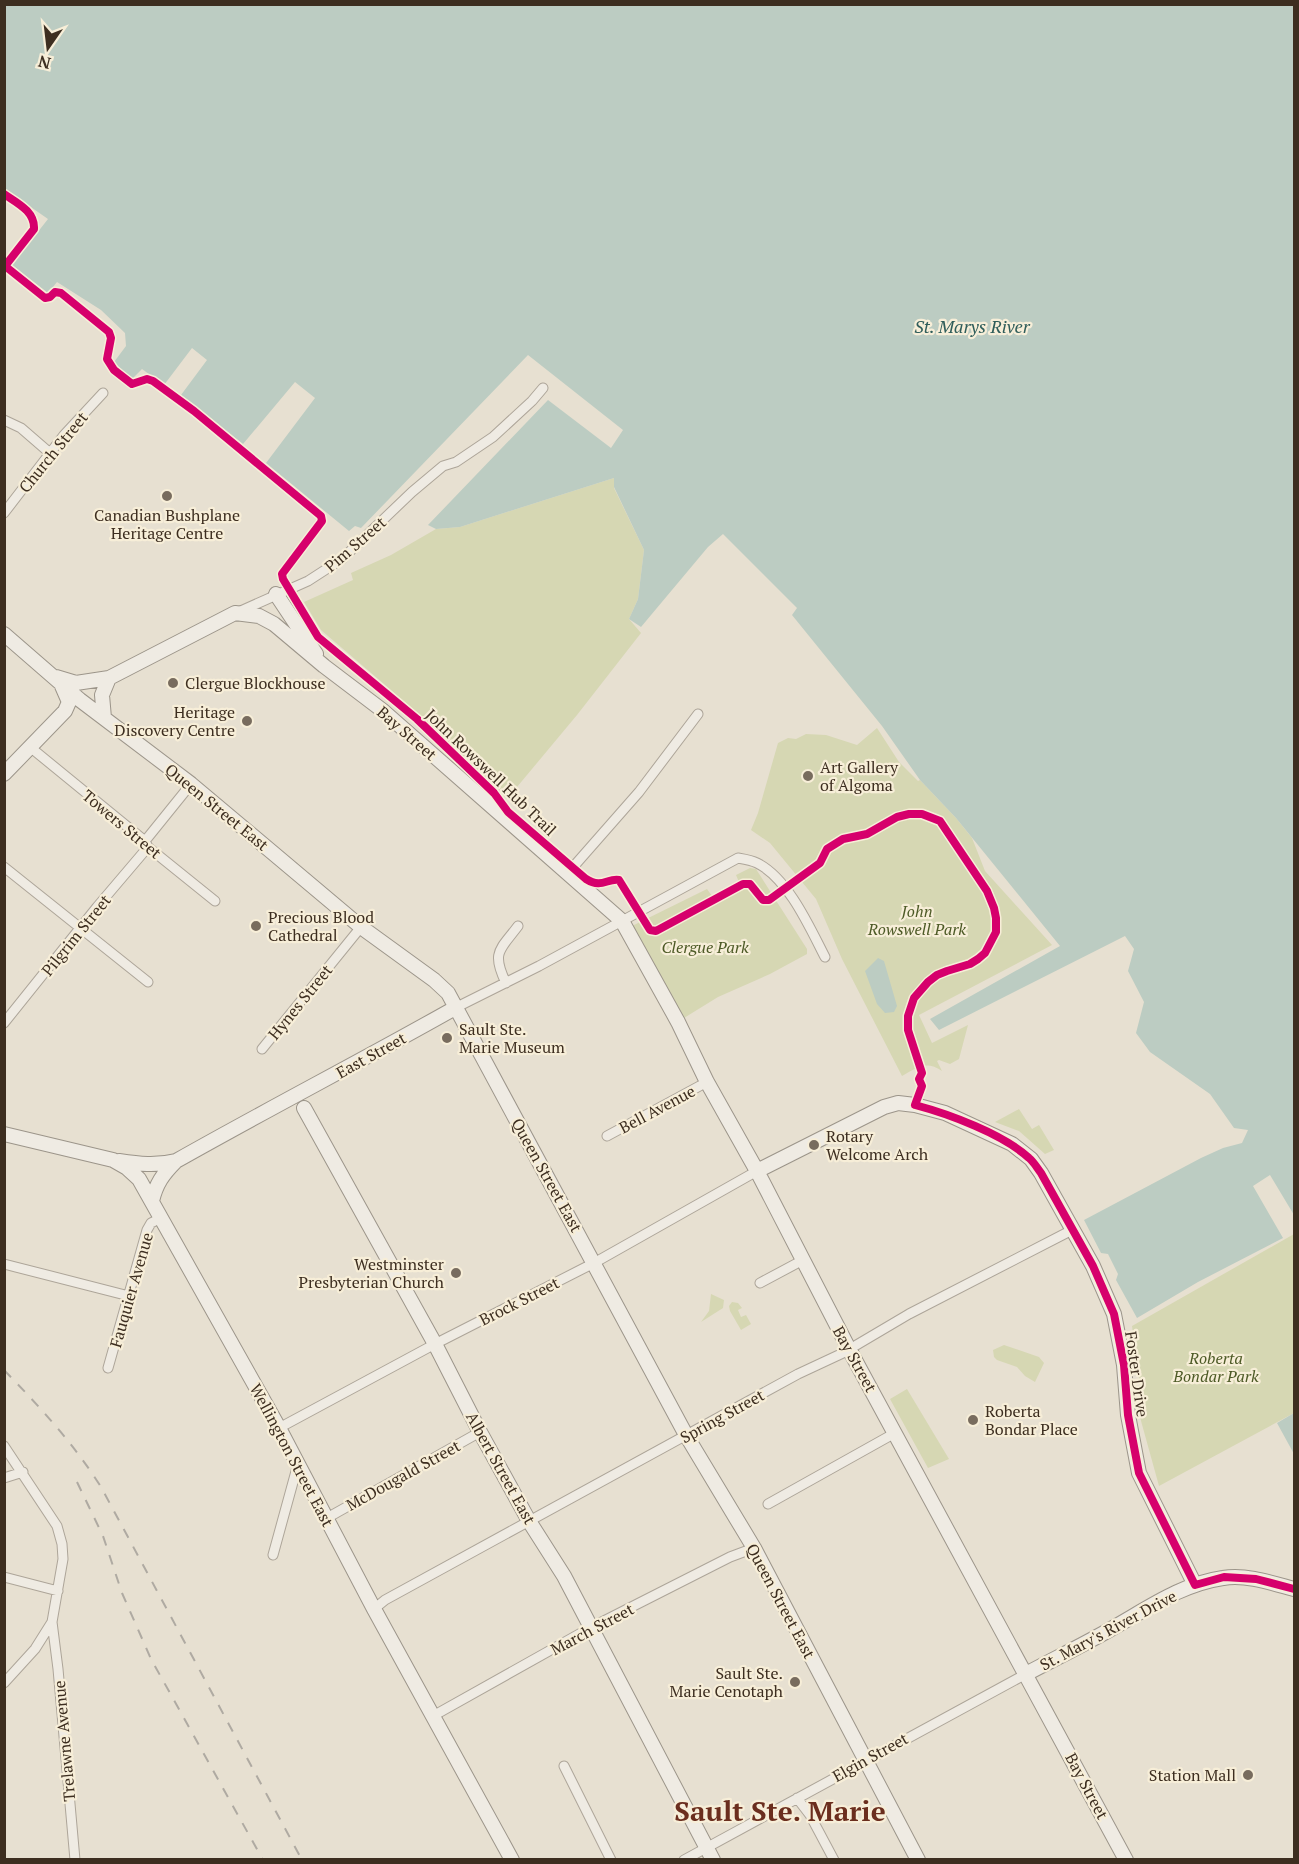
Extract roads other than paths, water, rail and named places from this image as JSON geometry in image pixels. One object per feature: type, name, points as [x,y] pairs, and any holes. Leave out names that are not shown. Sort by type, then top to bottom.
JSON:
[{"type":"main road","points":[[276,594],[324,666]]},
{"type":"main road","name":"Bay Street","points":[[235,613],[259,616],[274,624],[382,710],[622,921],[678,1022],[707,1082],[757,1171],[849,1349],[1126,1860]]},
{"type":"main road","name":"Pim Street","points":[[56,677],[76,683],[109,678],[235,613]]},
{"type":"main road","name":"Queen Street East","points":[[4,634],[80,700],[191,784],[361,927],[434,980],[447,993],[686,1435],[754,1548],[918,1860]]},
{"type":"main road","points":[[4,774],[65,711],[69,702],[68,697],[56,677]]},
{"type":"main road","points":[[65,711],[79,707],[104,718],[102,695],[109,678]]},
{"type":"main road","name":"East Street","points":[[113,1160],[146,1165],[176,1161],[455,1008]]},
{"type":"main road","points":[[269,1108],[286,1106],[304,1108],[309,1098],[334,1076]]},
{"type":"main road","name":"Foster Drive","points":[[757,1171],[884,1107],[898,1103],[945,1113],[1012,1144],[1031,1159],[1074,1229],[1114,1314],[1124,1365],[1128,1415],[1139,1473],[1195,1585]]},
{"type":"main road","name":"Albert Street East","points":[[304,1108],[435,1344],[529,1521],[564,1576],[710,1853]]},
{"type":"main road","name":"Wellington Street East","points":[[4,1134],[113,1160],[127,1168],[139,1179],[279,1428],[374,1609],[512,1860]]},
{"type":"main road","points":[[152,1201],[160,1179],[176,1161]]},
{"type":"main road","name":"St. Mary's River Drive","points":[[1026,1674],[1110,1630],[1160,1600],[1195,1585],[1224,1578],[1256,1579],[1294,1589]]},
{"type":"street","name":"Pim Street","points":[[235,613],[308,581],[342,559],[412,492],[443,466],[456,462],[493,437],[543,388]]},
{"type":"street","name":"Church Street","points":[[4,513],[64,435],[103,393]]},
{"type":"street","points":[[4,420],[21,428],[51,454]]},
{"type":"street","points":[[4,495],[15,499]]},
{"type":"street","points":[[567,873],[639,792],[698,714]]},
{"type":"street","name":"Towers Street","points":[[30,747],[215,901]]},
{"type":"street","name":"Pilgrim Street","points":[[4,1023],[80,929],[191,784]]},
{"type":"street","name":"East Street","points":[[455,1008],[738,858],[757,862],[785,888],[800,908],[825,957]]},
{"type":"street","points":[[4,867],[148,982]]},
{"type":"street","points":[[506,982],[497,956],[518,926]]},
{"type":"street","name":"Hynes Street","points":[[262,1049],[361,927]]},
{"type":"street","name":"Bell Avenue","points":[[607,1136],[707,1082]]},
{"type":"street","name":"Brock Street","points":[[279,1428],[435,1344],[594,1263],[757,1171]]},
{"type":"street","name":"Fauquier Avenue","points":[[108,1368],[147,1230],[151,1223],[161,1218]]},
{"type":"street","name":"Spring Street","points":[[374,1609],[385,1600],[798,1374],[1074,1229]]},
{"type":"street","points":[[760,1283],[803,1260]]},
{"type":"street","points":[[4,1264],[129,1296]]},
{"type":"street","name":"McDougald Street","points":[[327,1518],[480,1432]]},
{"type":"street","points":[[768,1504],[895,1433]]},
{"type":"street","points":[[4,1446],[57,1526],[63,1559],[52,1622],[35,1649],[5,1682]]},
{"type":"street","points":[[273,1555],[298,1464]]},
{"type":"street","points":[[4,1478],[22,1472]]},
{"type":"street","name":"March Street","points":[[433,1716],[590,1628],[730,1557],[754,1548]]},
{"type":"street","points":[[4,1577],[58,1591]]},
{"type":"street","name":"Trelawne Avenue","points":[[52,1622],[75,1860]]},
{"type":"street","name":"Elgin Street","points":[[684,1860],[710,1853],[797,1798],[1026,1674]]},
{"type":"street","points":[[564,1766],[611,1860]]},
{"type":"street","points":[[797,1798],[810,1815],[834,1860]]},
{"type":"water","name":"St. Marys River","points":[[4,5],[1294,5],[1294,1215],[1270,1175],[1253,1186],[1283,1238],[1198,1282],[1137,1318],[1116,1280],[1118,1274],[1108,1254],[1101,1253],[1084,1220],[1201,1158],[1223,1148],[1242,1143],[1248,1130],[1234,1128],[1210,1094],[1150,1052],[1136,1033],[1144,1002],[1128,971],[1134,949],[1125,936],[939,1030],[930,1019],[1060,946],[956,818],[920,780],[882,726],[792,615],[797,608],[723,534],[708,547],[641,627],[629,619],[638,599],[644,550],[614,487],[614,478],[460,527],[436,529],[428,525],[548,400],[611,448],[623,430],[528,355],[361,528],[355,526],[349,531],[266,463],[315,398],[295,382],[243,444],[181,395],[207,360],[192,348],[164,385],[142,369],[132,379],[114,362],[126,346],[125,333],[101,310],[57,282],[48,293],[12,265],[48,219],[5,189]]},
{"type":"water","points":[[878,958],[884,961],[897,1006],[894,1012],[885,1013],[877,1004],[865,971]]},
{"type":"water","points":[[1294,1413],[1294,1454],[1277,1423]]},
{"type":"railway","points":[[4,1370],[56,1426],[101,1487],[302,1860]]},
{"type":"railway","points":[[77,1482],[103,1536],[122,1593],[151,1659],[263,1860]]},
{"type":"place","name":"Canadian Bushplane Heritage Centre","points":[[167,496]]},
{"type":"place","name":"Clergue Blockhouse","points":[[173,683]]},
{"type":"place","name":"Heritage Discovery Centre","points":[[247,721]]},
{"type":"place","name":"Art Gallery of Algoma","points":[[808,776]]},
{"type":"place","name":"Precious Blood Cathedral","points":[[256,926]]},
{"type":"place","name":"Sault Ste. Marie Museum","points":[[447,1038]]},
{"type":"place","name":"Rotary Welcome Arch","points":[[814,1145]]},
{"type":"place","name":"Westminster Presbyterian Church","points":[[456,1273]]},
{"type":"place","name":"Roberta Bondar Place","points":[[973,1420]]},
{"type":"place","name":"Sault Ste. Marie Cenotaph","points":[[795,1682]]},
{"type":"place","name":"Station Mall","points":[[1248,1775]]},
{"type":"district","name":"Sault Ste. Marie","points":[[780,1811]]},
{"type":"park label","name":"John Rowswell Park","points":[[917,920]]},
{"type":"park label","name":"Clergue Park","points":[[705,947]]},
{"type":"park label","name":"Roberta Bondar Park","points":[[1216,1367]]}]
